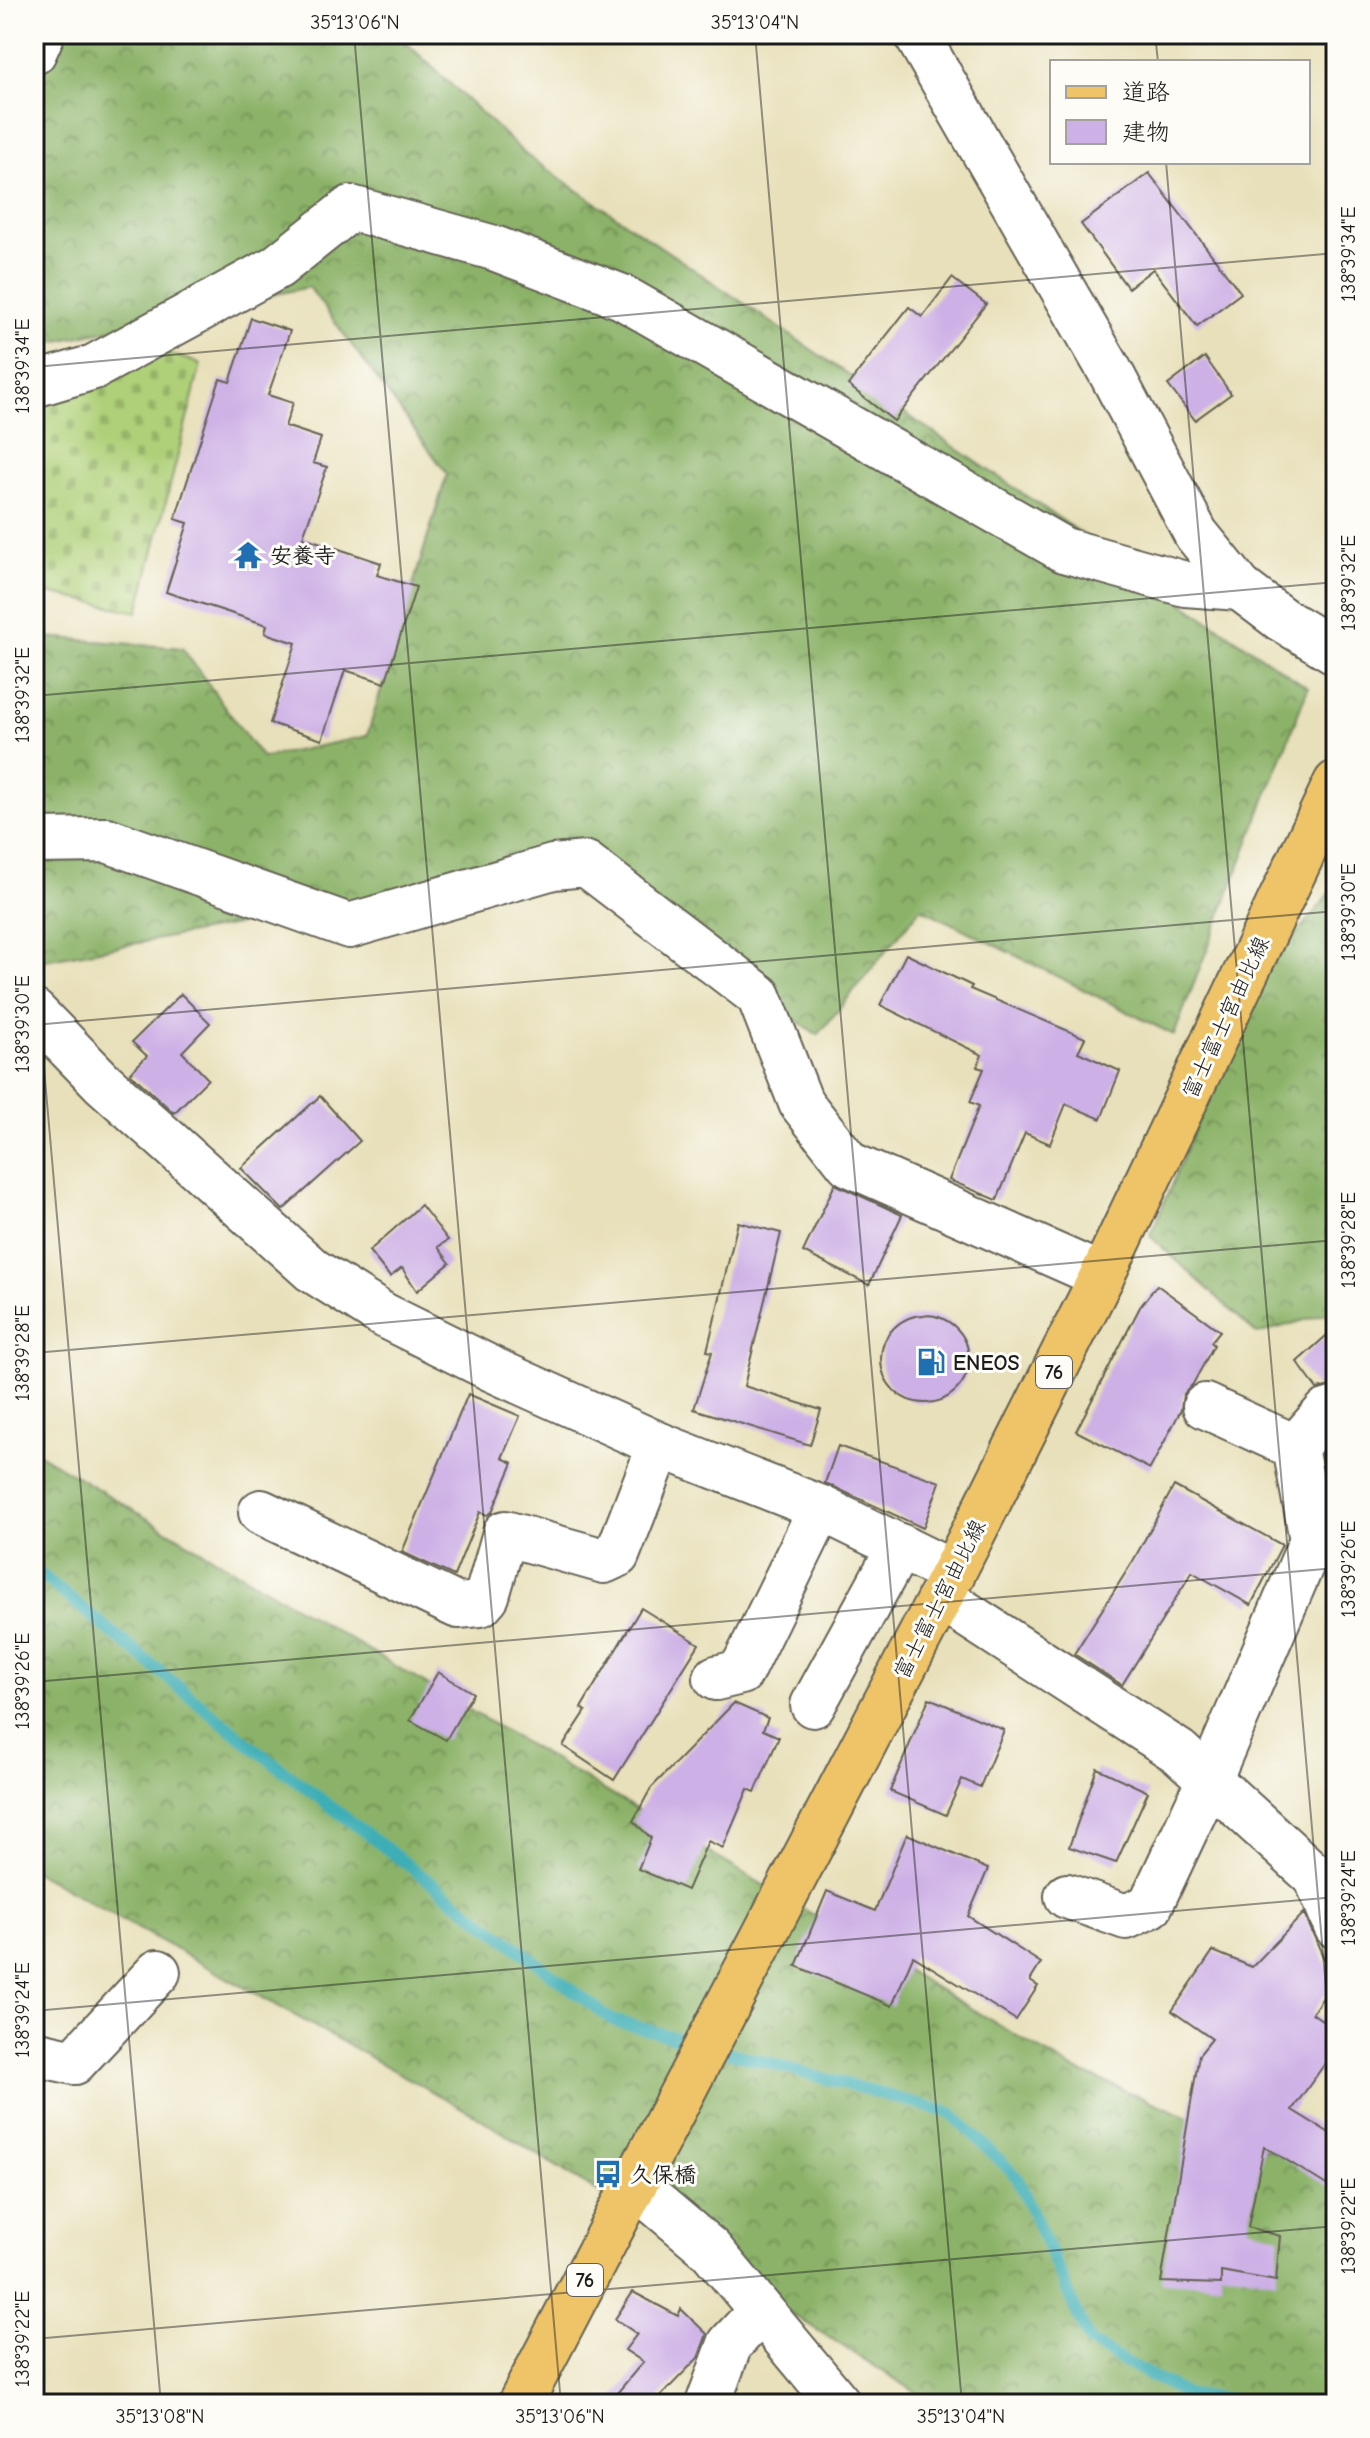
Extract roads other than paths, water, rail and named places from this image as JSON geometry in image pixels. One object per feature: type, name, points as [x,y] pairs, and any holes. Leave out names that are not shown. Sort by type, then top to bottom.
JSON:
[{"type":"main road","name":"富士富士宮由比線","points":[[520,2404],[757,1954],[1102,1276],[1336,783]]},
{"type":"street","points":[[34,52],[42,34]]},
{"type":"street","points":[[916,34],[1111,373],[1196,534],[1240,588],[1281,619],[1336,652]]},
{"type":"street","points":[[34,385],[94,367],[277,267],[351,208],[494,248],[622,297],[1064,550],[1185,584],[1240,588]]},
{"type":"street","points":[[34,841],[107,840],[349,926],[553,867],[586,864],[759,996],[801,1103],[849,1164],[1102,1276]]},
{"type":"street","points":[[34,1012],[102,1082],[312,1270],[383,1315],[660,1445],[821,1508],[900,1546],[946,1585],[1179,1752],[1210,1778],[1316,1877],[1336,1926]]},
{"type":"street","points":[[1205,1406],[1295,1447]]},
{"type":"street","points":[[1295,1447],[1326,1412],[1336,1409]]},
{"type":"street","points":[[261,1512],[458,1606],[480,1604],[487,1596],[505,1533],[604,1561],[617,1555],[660,1445]]},
{"type":"street","points":[[1067,1896],[1126,1917],[1150,1906],[1210,1778],[1312,1540],[1295,1447]]},
{"type":"street","points":[[716,1678],[741,1672],[821,1508]]},
{"type":"street","points":[[813,1705],[900,1546]]},
{"type":"street","points":[[34,2053],[74,2062],[158,1972]]},
{"type":"street","points":[[642,2171],[839,2404]]},
{"type":"street","points":[[708,2404],[730,2344],[760,2312]]},
{"type":"waterway","points":[[34,1569],[255,1749],[612,2020],[951,2113],[1017,2177],[1090,2343],[1187,2395],[1278,2404]]},
{"type":"place","name":"安養寺","points":[[248,555]]},
{"type":"place","name":"ENEOS","points":[[931,1362]]},
{"type":"place","name":"久保橋","points":[[608,2174]]}]
